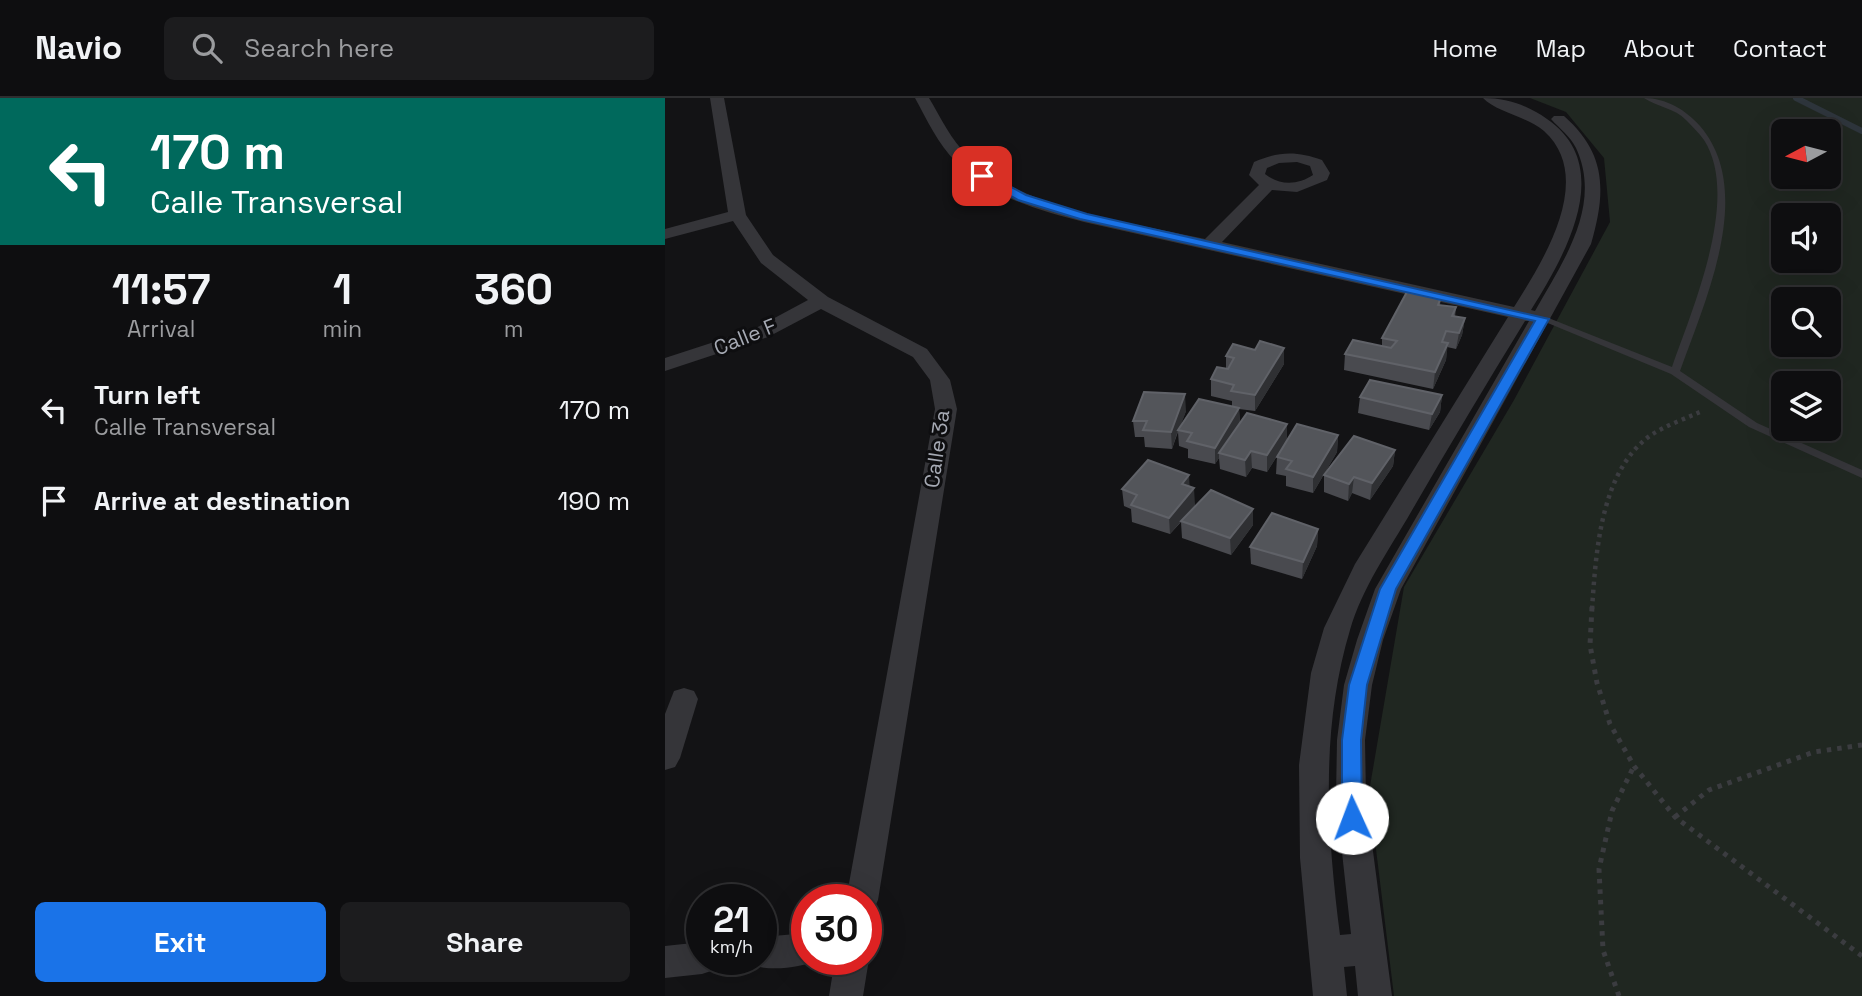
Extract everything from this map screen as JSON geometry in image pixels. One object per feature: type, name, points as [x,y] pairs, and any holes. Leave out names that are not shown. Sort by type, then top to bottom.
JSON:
[{"type":"street","name":"Calle 3a","points":[[717,98],[737,215],[767,259],[821,301],[920,353],[940,380],[946,409],[865,884]]},
{"type":"street","points":[[922,98],[950,146],[982,176],[1022,197],[1084,217],[1532,317]]},
{"type":"street","points":[[1375,996],[1367,949],[1351,798],[1352,740],[1358,685],[1388,589],[1417,539],[1532,317],[1563,232],[1572,189],[1570,155],[1550,128],[1520,109],[1490,98]]},
{"type":"street","points":[[1330,996],[1313,821],[1312,783],[1319,713],[1337,629],[1352,591],[1389,529],[1582,244],[1590,222],[1594,182],[1591,161],[1577,135],[1549,112],[1519,98]]},
{"type":"street","points":[[1210,244],[1269,184]]},
{"type":"street","points":[[665,234],[737,215]]},
{"type":"street","name":"Calle F","points":[[665,365],[761,332],[821,301]]},
{"type":"street","points":[[1389,529],[1417,539]]},
{"type":"street","points":[[665,758],[684,699]]},
{"type":"street","points":[[1325,953],[1367,949]]},
{"type":"street","points":[[665,962],[686,960]]},
{"type":"street","points":[[846,996],[849,975]]},
{"type":"lane","points":[[1647,98],[1686,115],[1712,145],[1724,209],[1719,239],[1675,372]]},
{"type":"lane","points":[[1532,317],[1675,372],[1753,425],[1862,474]]},
{"type":"path","points":[[1720,403],[1650,436],[1613,478],[1602,515],[1596,551],[1590,645],[1610,724],[1634,766],[1675,817],[1862,956]]},
{"type":"path","points":[[1675,817],[1709,790],[1814,752],[1862,744]]},
{"type":"path","points":[[1619,996],[1603,950],[1599,869],[1612,811],[1634,766]]},
{"type":"shaded area","points":[[1530,98],[1862,98],[1862,996],[1394,996],[1369,792],[1404,587],[1514,400],[1610,222],[1604,158],[1566,112]]},
{"type":"building","points":[[1408,290],[1441,297],[1438,305],[1456,307],[1452,316],[1465,318],[1459,333],[1446,331],[1442,342],[1448,343],[1435,372],[1345,354],[1353,340],[1391,348],[1397,341],[1382,338]]},
{"type":"building","points":[[1260,341],[1284,348],[1255,395],[1231,391],[1234,385],[1211,379],[1217,367],[1228,369],[1234,358],[1226,356],[1233,344],[1255,350]]},
{"type":"building","points":[[1370,380],[1442,395],[1432,414],[1360,397]]},
{"type":"building","points":[[1144,392],[1185,394],[1171,432],[1143,430],[1147,421],[1133,421]]},
{"type":"building","points":[[1199,399],[1239,408],[1215,448],[1187,441],[1192,433],[1178,430]]},
{"type":"building","points":[[1247,413],[1287,424],[1267,455],[1251,451],[1245,460],[1219,453]]},
{"type":"building","points":[[1297,424],[1338,435],[1313,477],[1286,469],[1292,461],[1277,457]]},
{"type":"building","points":[[1354,436],[1395,450],[1372,483],[1354,477],[1349,484],[1324,475]]},
{"type":"building","points":[[1148,460],[1189,475],[1182,484],[1194,488],[1169,518],[1131,505],[1137,495],[1122,489]]},
{"type":"building","points":[[1211,490],[1253,509],[1230,538],[1181,521]]},
{"type":"building","points":[[1272,513],[1318,529],[1303,562],[1250,547]]},
{"type":"waterway","points":[[1796,98],[1862,131]]},
{"type":"route","points":[[982,176],[1022,197],[1084,217],[1543,319],[1388,589],[1358,685],[1352,740],[1352,818]]}]
